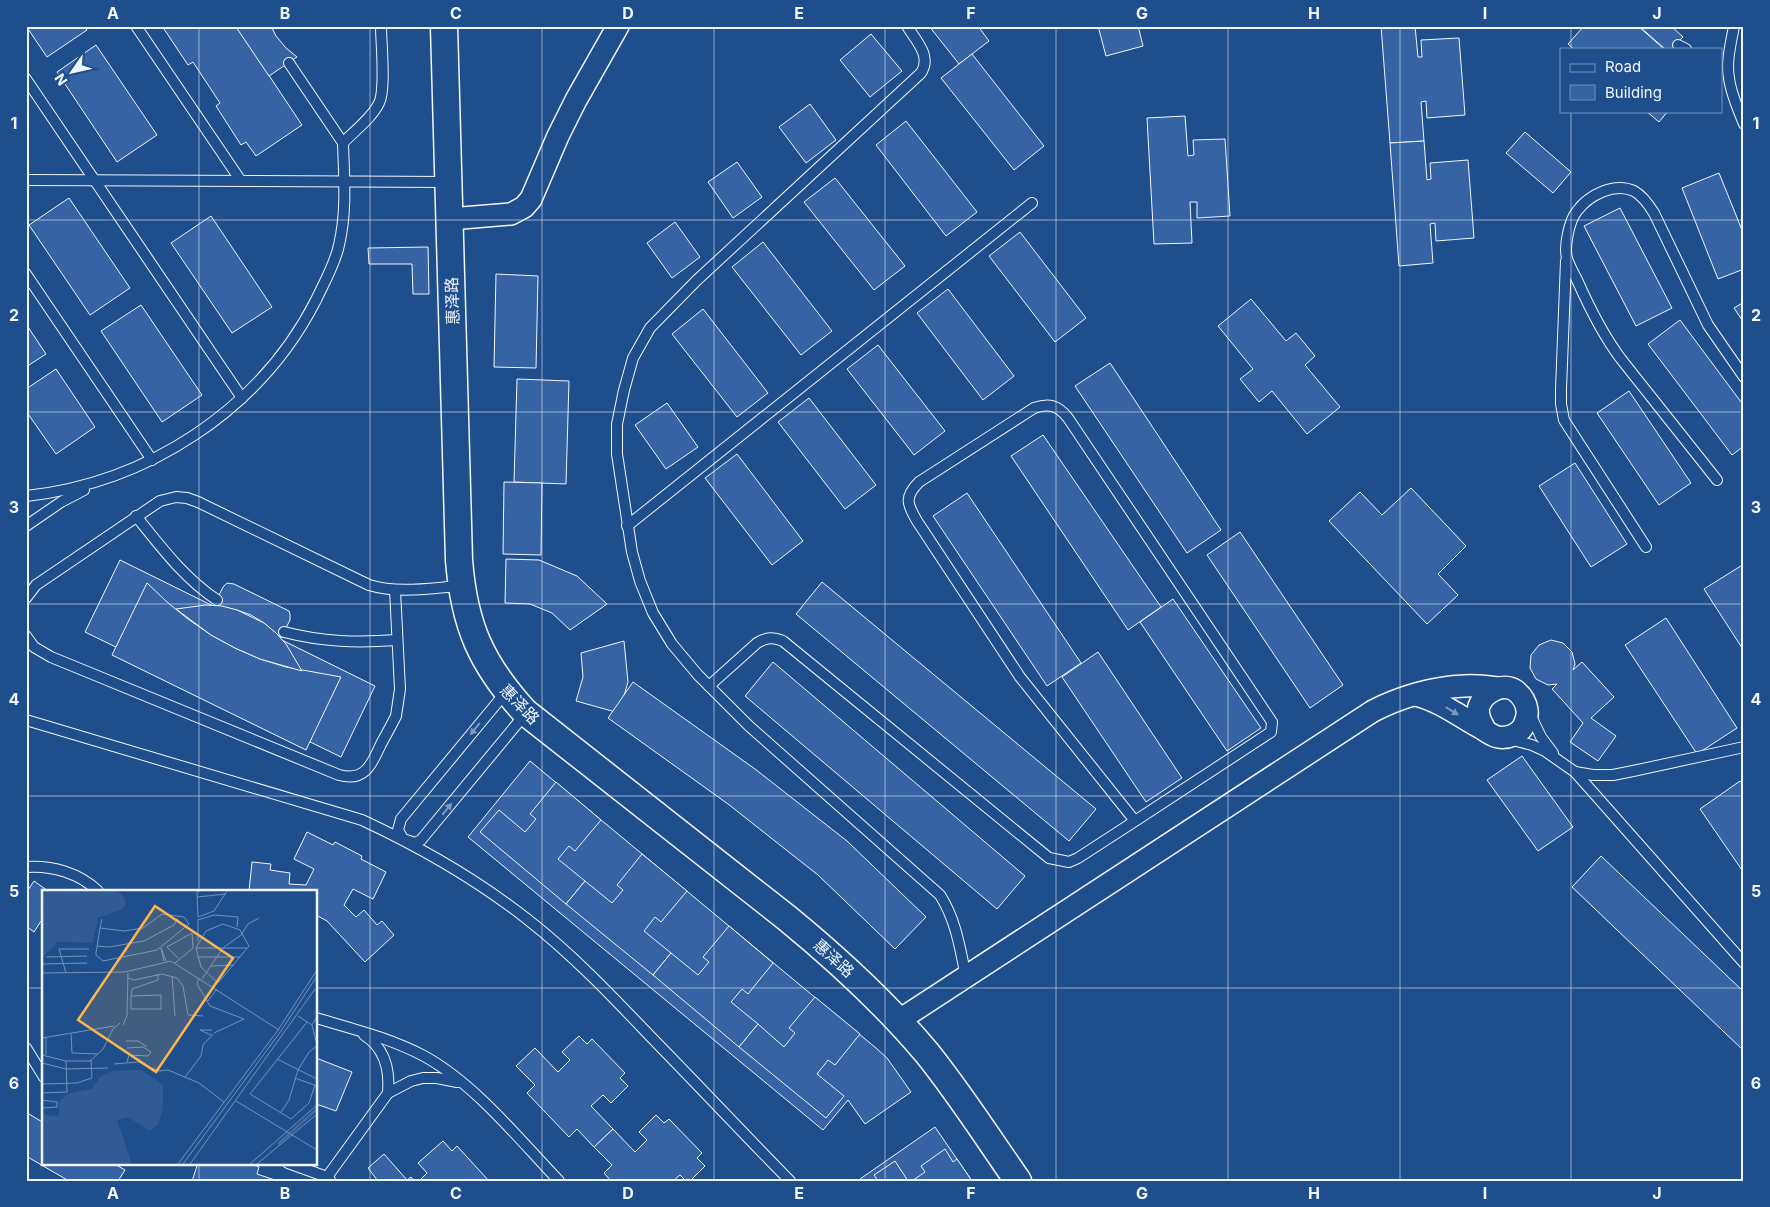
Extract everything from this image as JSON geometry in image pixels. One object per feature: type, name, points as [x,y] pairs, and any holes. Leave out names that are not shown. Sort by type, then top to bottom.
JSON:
[{"type":"street","name":"惠泽路","points":[[444,26],[461,586],[465,610],[483,658],[506,692],[526,713],[816,942],[862,983],[927,1054],[960,1097],[1018,1181]]},
{"type":"street","points":[[450,218],[510,214],[524,207],[531,199],[576,100],[618,26]]},
{"type":"street","points":[[898,1021],[1386,704],[1416,695],[1451,687],[1500,688],[1514,690],[1525,701],[1528,715],[1522,729],[1511,736],[1492,734],[1430,698],[1416,695]]},
{"type":"street","points":[[1492,734],[1479,720],[1479,707],[1486,694],[1500,688]]},
{"type":"lane","points":[[136,26],[241,181]]},
{"type":"lane","points":[[343,143],[381,100],[381,26]]},
{"type":"lane","points":[[907,26],[925,56],[926,63],[921,73],[696,281],[650,328],[634,358],[624,390],[618,424],[617,454],[626,526],[640,581],[653,613],[672,644],[709,686],[749,726],[940,895],[954,921],[966,977]]},
{"type":"lane","points":[[1731,28],[1725,56],[1730,88],[1744,124]]},
{"type":"lane","points":[[26,526],[80,492],[152,460],[214,422],[242,398],[267,372],[309,313],[326,280],[339,246],[344,211],[343,143],[289,63]]},
{"type":"lane","points":[[26,79],[242,398]]},
{"type":"lane","points":[[26,180],[449,182]]},
{"type":"lane","points":[[1646,547],[1564,420],[1561,404],[1569,225],[1576,212],[1586,202],[1598,193],[1609,189],[1621,188],[1634,191],[1645,199],[1654,213],[1708,324],[1744,377]]},
{"type":"lane","points":[[626,526],[1032,203]]},
{"type":"lane","points":[[1567,258],[1592,314],[1610,345],[1717,480]]},
{"type":"lane","points":[[26,274],[152,460]]},
{"type":"lane","points":[[709,686],[765,638],[783,641],[1049,858],[1069,862],[1078,858],[1135,821],[1271,732],[1272,722],[1068,418],[1062,410],[1054,405],[1034,408],[919,482],[912,490],[908,500],[917,521],[1020,676],[1135,821]]},
{"type":"lane","points":[[26,496],[83,486],[119,474]]},
{"type":"lane","points":[[38,495],[48,502],[44,513]]},
{"type":"lane","points":[[26,598],[36,586],[136,516],[160,501],[176,497],[187,498],[369,585],[395,590],[461,586]]},
{"type":"lane","points":[[136,516],[175,564],[200,588],[217,600]]},
{"type":"lane","points":[[26,636],[34,647],[51,657],[339,774],[352,777],[366,770],[372,763],[396,716],[400,690],[395,590]]},
{"type":"lane","points":[[284,632],[330,641],[397,640]]},
{"type":"lane","points":[[373,825],[389,827],[401,819],[506,692]]},
{"type":"lane","points":[[1525,701],[1534,725],[1541,737],[1560,761]]},
{"type":"lane","points":[[26,720],[362,820],[408,842],[415,842],[425,836],[526,713]]},
{"type":"lane","points":[[1492,734],[1532,745],[1545,751],[1575,772],[1744,963]]},
{"type":"lane","points":[[1575,772],[1593,775],[1613,774],[1744,747]]},
{"type":"lane","points":[[401,819],[398,830],[403,839],[490,892],[528,919],[564,950],[598,982],[790,1181]]},
{"type":"lane","points":[[425,836],[423,845],[429,854]]},
{"type":"lane","points":[[26,868],[53,868],[83,880],[97,890]]},
{"type":"lane","points":[[318,1019],[382,1037],[418,1053],[446,1070],[464,1085],[559,1181]]},
{"type":"lane","points":[[359,1031],[378,1047],[385,1059],[389,1075],[388,1093]]},
{"type":"lane","points":[[26,1048],[42,1074]]},
{"type":"lane","points":[[291,1164],[329,1179],[388,1093],[405,1083],[424,1078],[444,1079],[464,1085]]},
{"type":"building","points":[[26,26],[84,26],[87,30],[47,57]]},
{"type":"building","points":[[162,26],[236,26],[302,125],[256,156],[246,142],[241,145],[216,106],[220,103],[193,62],[188,65]]},
{"type":"building","points":[[271,26],[276,36],[286,48],[297,57],[269,76],[236,27]]},
{"type":"building","points":[[929,26],[978,26],[989,41],[959,64]]},
{"type":"building","points":[[1098,26],[1138,26],[1143,46],[1106,56]]},
{"type":"building","points":[[1381,26],[1415,26],[1418,57],[1422,57],[1421,40],[1459,38],[1465,115],[1427,118],[1426,101],[1421,102],[1424,141],[1390,143]]},
{"type":"building","points":[[1584,26],[1638,26],[1663,48],[1573,48],[1568,44]]},
{"type":"building","points":[[1639,26],[1671,26],[1683,37],[1673,48],[1664,48]]},
{"type":"building","points":[[871,34],[902,71],[870,97],[840,60]]},
{"type":"building","points":[[96,45],[157,135],[117,162],[57,72]]},
{"type":"building","points":[[972,54],[1044,146],[1014,170],[941,78]]},
{"type":"building","points":[[810,104],[836,140],[806,163],[779,127]]},
{"type":"building","points":[[1647,112],[1667,112],[1659,122]]},
{"type":"building","points":[[1185,116],[1188,156],[1194,155],[1193,140],[1225,139],[1230,216],[1197,218],[1197,202],[1190,202],[1192,243],[1154,244],[1147,118]]},
{"type":"building","points":[[906,121],[977,212],[946,236],[876,145]]},
{"type":"building","points":[[1525,132],[1571,172],[1553,193],[1506,153]]},
{"type":"building","points":[[1424,141],[1427,180],[1431,179],[1430,163],[1468,160],[1474,238],[1436,241],[1435,223],[1430,224],[1433,263],[1399,266],[1390,143]]},
{"type":"building","points":[[737,162],[762,197],[733,218],[708,182]]},
{"type":"building","points":[[1719,173],[1744,235],[1744,269],[1718,279],[1682,188]]},
{"type":"building","points":[[835,178],[905,266],[874,290],[804,202]]},
{"type":"building","points":[[69,198],[130,288],[90,315],[29,225]]},
{"type":"building","points":[[1620,208],[1672,308],[1636,326],[1584,226]]},
{"type":"building","points":[[211,216],[272,307],[232,333],[171,243]]},
{"type":"building","points":[[675,222],[700,257],[672,278],[647,243]]},
{"type":"building","points":[[1020,232],[1086,318],[1055,342],[989,256]]},
{"type":"building","points":[[763,242],[832,331],[801,355],[732,267]]},
{"type":"building","points":[[428,247],[429,294],[413,294],[412,264],[369,264],[368,248]]},
{"type":"building","points":[[496,274],[538,276],[536,368],[494,367]]},
{"type":"building","points":[[948,289],[1014,376],[983,400],[917,313]]},
{"type":"building","points":[[1251,299],[1286,341],[1296,333],[1315,356],[1305,365],[1340,407],[1307,434],[1272,391],[1259,402],[1240,379],[1253,369],[1218,326]]},
{"type":"building","points":[[1744,302],[1744,323],[1734,308]]},
{"type":"building","points":[[141,305],[202,395],[162,422],[101,331]]},
{"type":"building","points":[[703,309],[768,393],[737,417],[672,334]]},
{"type":"building","points":[[1680,320],[1744,406],[1744,446],[1732,455],[1648,344]]},
{"type":"building","points":[[26,324],[46,354],[26,367]]},
{"type":"building","points":[[878,345],[945,431],[914,455],[847,369]]},
{"type":"building","points":[[1110,363],[1221,530],[1187,553],[1075,386]]},
{"type":"building","points":[[56,369],[95,427],[56,454],[26,411],[26,389]]},
{"type":"building","points":[[517,379],[569,381],[566,484],[514,482]]},
{"type":"building","points":[[1629,391],[1691,483],[1659,505],[1597,413]]},
{"type":"building","points":[[809,398],[876,485],[845,509],[778,422]]},
{"type":"building","points":[[667,403],[698,447],[666,469],[635,425]]},
{"type":"building","points":[[1043,435],[1161,607],[1128,630],[1011,456]]},
{"type":"building","points":[[737,454],[803,541],[772,565],[705,478]]},
{"type":"building","points":[[1575,463],[1627,544],[1591,567],[1539,486]]},
{"type":"building","points":[[504,482],[542,483],[541,555],[503,554]]},
{"type":"building","points":[[1411,488],[1466,546],[1438,574],[1458,595],[1427,624],[1329,521],[1360,492],[1382,515]]},
{"type":"building","points":[[967,493],[1081,663],[1047,686],[933,516]]},
{"type":"building","points":[[1240,532],[1343,685],[1310,708],[1207,555]]},
{"type":"building","points":[[506,559],[539,560],[577,576],[607,604],[570,630],[552,613],[530,604],[505,603]]},
{"type":"building","points":[[120,560],[375,686],[341,757],[85,632]]},
{"type":"building","points":[[1744,564],[1744,651],[1704,589]]},
{"type":"building","points":[[822,582],[1096,809],[1069,841],[796,614]]},
{"type":"building","points":[[147,583],[188,619],[211,635],[235,648],[260,659],[286,667],[341,677],[306,750],[112,655]]},
{"type":"building","points":[[227,583],[234,584],[289,611],[290,620],[281,638],[264,623],[251,615],[214,605]]},
{"type":"building","points":[[1173,599],[1261,728],[1227,751],[1140,622]]},
{"type":"building","points":[[206,605],[222,606],[237,610],[264,623],[286,644],[302,671],[260,659],[235,648],[211,635],[176,609]]},
{"type":"building","points":[[1666,618],[1737,728],[1697,754],[1625,645]]},
{"type":"building","points":[[1551,640],[1563,643],[1572,652],[1575,664],[1573,670],[1582,662],[1614,697],[1591,718],[1616,736],[1598,761],[1570,742],[1583,723],[1552,689],[1557,684],[1548,685],[1536,679],[1530,668],[1531,655],[1539,645]]},
{"type":"building","points":[[624,641],[628,682],[619,713],[576,701],[583,677],[581,653]]},
{"type":"building","points":[[1098,652],[1182,778],[1146,802],[1062,677]]},
{"type":"building","points":[[773,662],[1025,876],[997,909],[745,696]]},
{"type":"building","points":[[633,682],[755,769],[847,841],[926,917],[895,949],[818,875],[728,804],[608,718]]},
{"type":"building","points":[[1522,756],[1573,827],[1538,851],[1487,780]]},
{"type":"building","points":[[530,761],[876,1048],[887,1058],[911,1092],[865,1124],[848,1100],[823,1130],[468,837]]},
{"type":"building","points":[[1740,781],[1744,786],[1744,873],[1700,809]]},
{"type":"building","points":[[556,782],[601,820],[575,851],[569,846],[558,859],[585,881],[566,904],[480,832],[499,810],[525,832],[536,819],[530,814]]},
{"type":"building","points":[[307,832],[333,845],[335,842],[362,856],[361,859],[386,872],[373,899],[353,889],[344,905],[356,917],[364,910],[377,925],[382,921],[394,935],[365,962],[327,921],[318,916],[318,890],[249,890],[252,862],[271,864],[270,870],[290,873],[289,884],[306,885],[314,869],[294,859]]},
{"type":"building","points":[[642,854],[687,891],[661,922],[655,917],[644,931],[671,953],[653,975],[566,904],[585,881],[612,903],[623,890],[617,885]]},
{"type":"building","points":[[1601,856],[1744,992],[1744,1051],[1572,887]]},
{"type":"building","points":[[34,881],[47,890],[42,890],[42,922],[34,932],[26,926],[26,893]]},
{"type":"building","points":[[729,926],[773,963],[748,994],[742,989],[731,1002],[758,1024],[739,1047],[653,975],[671,953],[698,975],[709,962],[703,957]]},
{"type":"building","points":[[815,997],[860,1034],[835,1065],[828,1060],[817,1074],[844,1096],[826,1118],[739,1047],[758,1024],[784,1047],[795,1033],[789,1028]]},
{"type":"building","points":[[579,1036],[587,1044],[592,1039],[625,1073],[620,1078],[628,1086],[611,1103],[603,1095],[591,1106],[613,1129],[594,1147],[577,1129],[569,1137],[527,1093],[535,1085],[516,1066],[535,1048],[558,1072],[570,1060],[562,1052]]},
{"type":"building","points":[[318,1059],[352,1072],[336,1111],[318,1105]]},
{"type":"building","points":[[29,1114],[42,1122],[42,1164],[115,1164],[125,1170],[118,1181],[69,1181],[26,1156],[26,1120]]},
{"type":"building","points":[[656,1115],[664,1123],[669,1119],[702,1153],[697,1158],[705,1166],[690,1181],[686,1181],[680,1175],[673,1181],[611,1181],[604,1173],[612,1165],[594,1147],[613,1129],[635,1152],[647,1140],[639,1132]]},
{"type":"building","points":[[935,1127],[972,1181],[861,1181],[860,1179]]},
{"type":"building","points":[[443,1141],[452,1151],[457,1146],[489,1181],[419,1181],[427,1173],[418,1163]]},
{"type":"building","points":[[945,1149],[953,1162],[957,1159],[972,1181],[912,1181],[925,1172],[921,1166]]},
{"type":"building","points":[[384,1154],[407,1180],[411,1177],[414,1181],[378,1181],[368,1168]]},
{"type":"building","points":[[895,1161],[908,1181],[878,1181],[874,1175]]},
{"type":"building","points":[[198,1164],[252,1164],[259,1167],[257,1174],[278,1181],[192,1181]]}]
